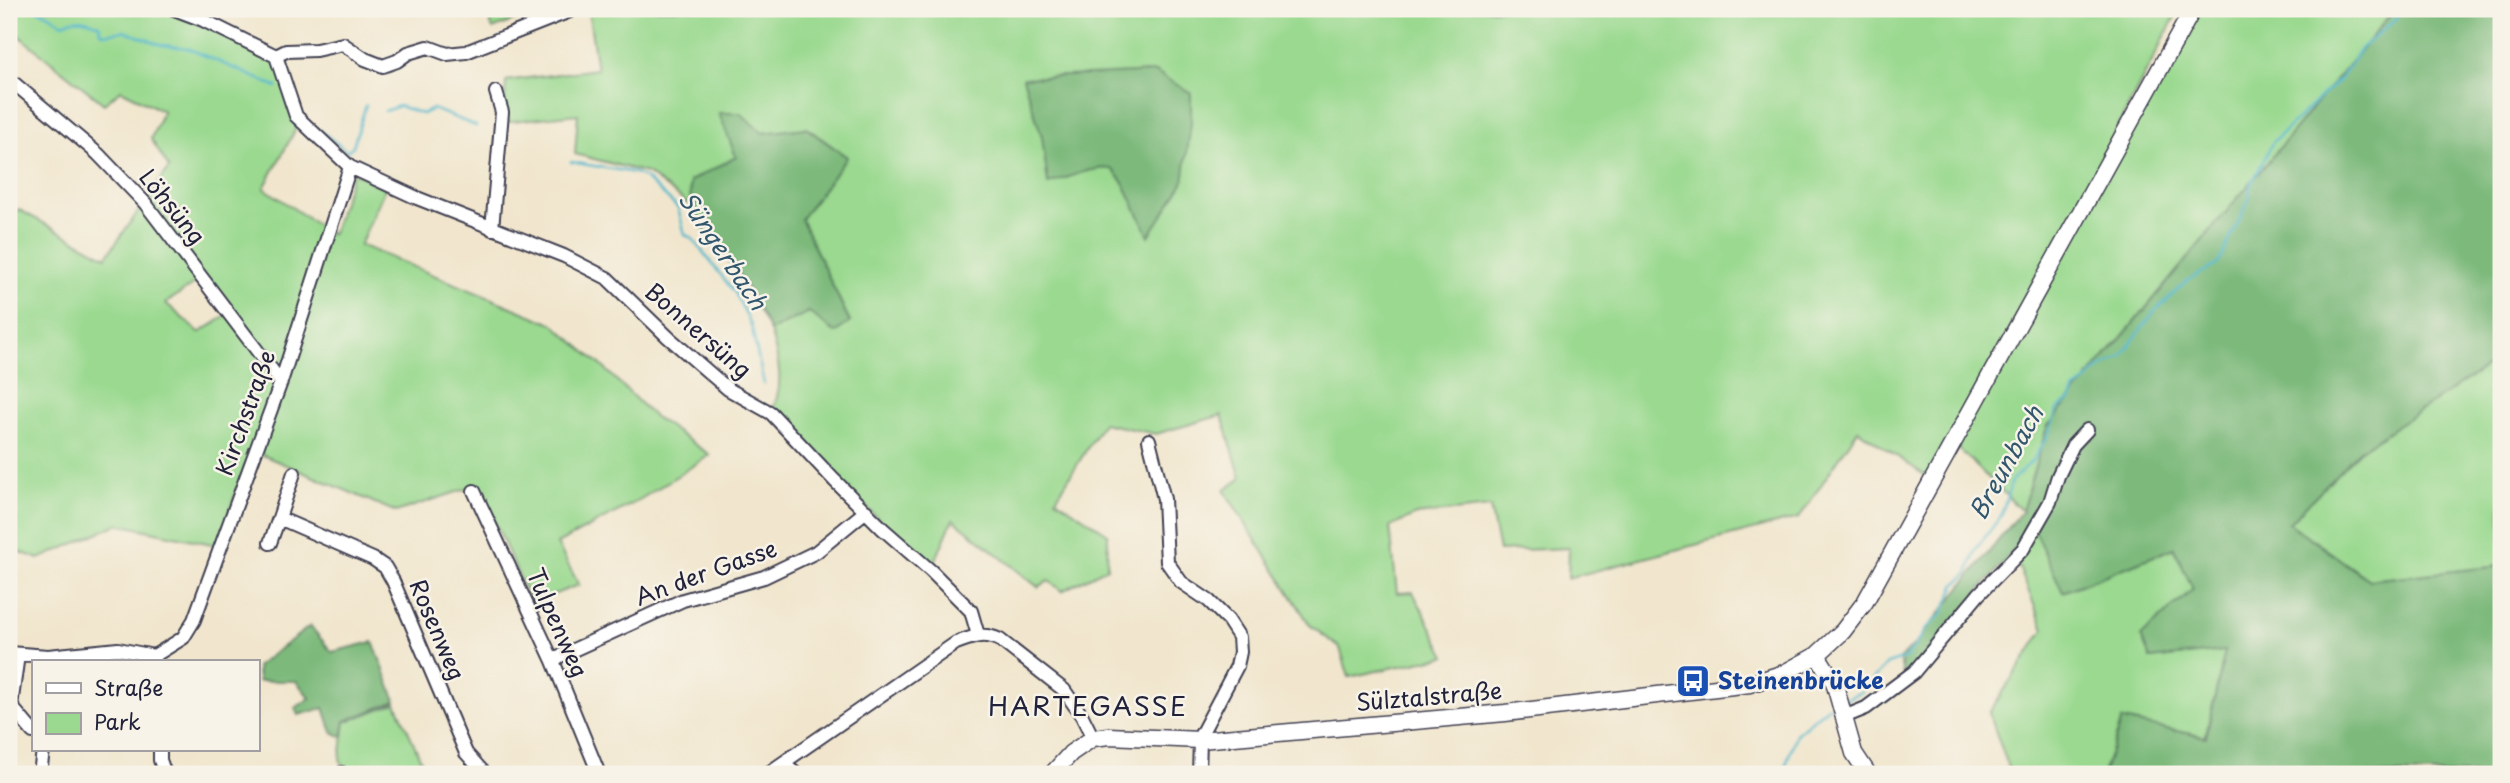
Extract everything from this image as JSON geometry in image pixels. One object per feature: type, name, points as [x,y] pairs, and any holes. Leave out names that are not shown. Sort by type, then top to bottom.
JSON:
[{"type":"main road","points":[[1868,774],[1854,753],[1834,682],[1817,655],[1843,631],[1865,602],[2193,9]]},
{"type":"main road","name":"Sülztalstraße","points":[[1093,738],[1109,736],[1199,740],[1506,713],[1750,684],[1784,673],[1817,655]]},
{"type":"main road","points":[[1052,774],[1071,753],[1093,738]]},
{"type":"street","points":[[174,9],[203,20],[276,56],[286,51],[316,50],[343,44],[365,59],[383,66],[408,53],[428,47],[447,54],[466,52],[575,9]]},
{"type":"street","name":"Bonnersüng","points":[[276,56],[296,116],[351,167],[417,198],[564,256],[607,278],[668,337],[728,389],[771,413],[883,528],[971,611],[978,635]]},
{"type":"street","name":"Löhsüng","points":[[9,79],[97,154],[145,203],[281,382]]},
{"type":"street","points":[[492,229],[502,112],[496,92]]},
{"type":"street","name":"Kirchstraße","points":[[13,654],[48,656],[118,649],[155,659],[183,638],[194,620],[281,382],[351,167]]},
{"type":"street","points":[[1841,706],[1866,708],[1914,672],[1979,594],[2023,549],[2050,502],[2058,475],[2073,445],[2087,430]]},
{"type":"street","points":[[1149,440],[1164,499],[1167,562],[1181,582],[1209,601],[1228,620],[1239,637],[1237,666],[1199,740],[1199,774]]},
{"type":"street","points":[[270,543],[294,473]]},
{"type":"street","name":"Tulpenweg","points":[[474,491],[553,661],[599,774]]},
{"type":"street","name":"An der Gasse","points":[[553,661],[683,600],[764,577],[806,557],[816,552],[866,511]]},
{"type":"street","name":"Rosenweg","points":[[279,518],[373,559],[385,567],[466,753],[485,774]]},
{"type":"street","points":[[767,774],[956,643],[978,635],[1000,640],[1064,690],[1093,738]]},
{"type":"street","points":[[13,654],[11,706],[32,731]]},
{"type":"street","points":[[40,774],[43,752]]},
{"type":"street","points":[[160,752],[165,774]]},
{"type":"street","points":[[784,764],[796,774]]},
{"type":"green space","points":[[9,9],[164,9],[204,23],[287,62],[300,121],[264,188],[332,235],[353,172],[385,188],[360,245],[553,324],[600,364],[652,415],[710,455],[636,502],[557,544],[579,585],[531,603],[478,485],[396,512],[251,450],[217,545],[118,524],[39,559],[20,552],[9,552],[9,220],[18,209],[106,257],[169,168],[151,139],[163,111],[121,90],[104,104],[19,36],[9,49]],"holes":[[[201,279],[229,314],[199,333],[166,303]]]},
{"type":"green space","points":[[485,9],[542,9],[493,29]]},
{"type":"green space","points":[[588,9],[2179,9],[2074,212],[1929,478],[1858,430],[1799,518],[1568,578],[1569,548],[1499,551],[1490,507],[1416,515],[1390,527],[1397,593],[1413,592],[1446,656],[1349,677],[1340,648],[1310,625],[1224,490],[1241,478],[1222,415],[1156,434],[1103,423],[1056,499],[1108,534],[1107,568],[1062,591],[1049,581],[1038,587],[953,519],[931,571],[771,413],[778,392],[779,372],[770,331],[809,312],[835,332],[850,322],[801,219],[847,157],[807,128],[763,133],[740,113],[720,113],[737,158],[690,181],[691,206],[647,173],[575,154],[578,114],[504,122],[506,81],[597,69]]},
{"type":"green space","points":[[2199,9],[2395,9],[2047,427],[2022,511],[1954,444]]},
{"type":"green space","points":[[2395,9],[2501,9],[2501,357],[2359,451],[2289,523],[2369,580],[2501,566],[2501,774],[2103,774],[2122,720],[2206,737],[2225,651],[2150,659],[2141,636],[2193,589],[2174,548],[2063,592],[2031,524],[2013,552],[1918,663],[1903,675],[1900,659],[1916,643],[2022,511],[2047,427]]},
{"type":"green space","points":[[1155,72],[1191,93],[1191,123],[1183,183],[1149,236],[1124,184],[1112,169],[1088,171],[1048,184],[1042,137],[1023,78]]},
{"type":"green space","points":[[719,113],[740,113],[763,133],[806,128],[847,157],[801,219],[850,322],[835,333],[809,312],[770,331],[739,274],[704,230],[691,206],[690,181],[736,157]]},
{"type":"green space","points":[[2501,357],[2501,566],[2369,580],[2289,523],[2359,451]]},
{"type":"green space","points":[[2031,523],[2063,592],[2174,548],[2193,589],[2151,659],[2226,650],[2205,738],[2122,720],[2103,774],[2011,774],[1989,713],[2044,630],[2013,552]]},
{"type":"green space","points":[[310,626],[332,652],[373,642],[396,701],[345,721],[342,737],[332,732],[324,708],[298,715],[295,708],[310,698],[296,681],[259,681],[259,664]]},
{"type":"green space","points":[[396,703],[427,774],[346,774],[340,759],[345,722]]},
{"type":"waterway","name":"Süngerbach","points":[[34,9],[63,24],[77,19],[85,20],[99,25],[101,32],[105,34],[124,31],[162,45],[187,48],[277,87]]},
{"type":"waterway","name":"Breunbach","points":[[1844,700],[1861,692],[1887,664],[1906,658],[1927,628],[1942,614],[1956,584],[1968,573],[1976,549],[2001,516],[2012,480],[2033,460],[2048,435],[2057,410],[2102,367],[2121,357],[2153,313],[2187,281],[2218,264],[2249,200],[2250,186],[2273,142],[2342,77],[2361,48],[2396,19],[2399,9]]},
{"type":"waterway","name":"Süngerbach","points":[[317,128],[347,151],[353,146],[366,105]]},
{"type":"waterway","name":"Süngerbach","points":[[385,111],[399,106],[422,114],[433,109],[476,126]]},
{"type":"waterway","name":"Süngerbach","points":[[571,162],[635,173],[645,178],[678,208],[685,235],[692,238],[735,293],[751,325],[764,384]]},
{"type":"waterway","name":"Breunbach","points":[[1783,774],[1796,734],[1834,704]]},
{"type":"place","name":"Steinenbrücke","points":[[1693,681]]},
{"type":"district","name":"HARTEGASSE","points":[[1088,707]]}]
